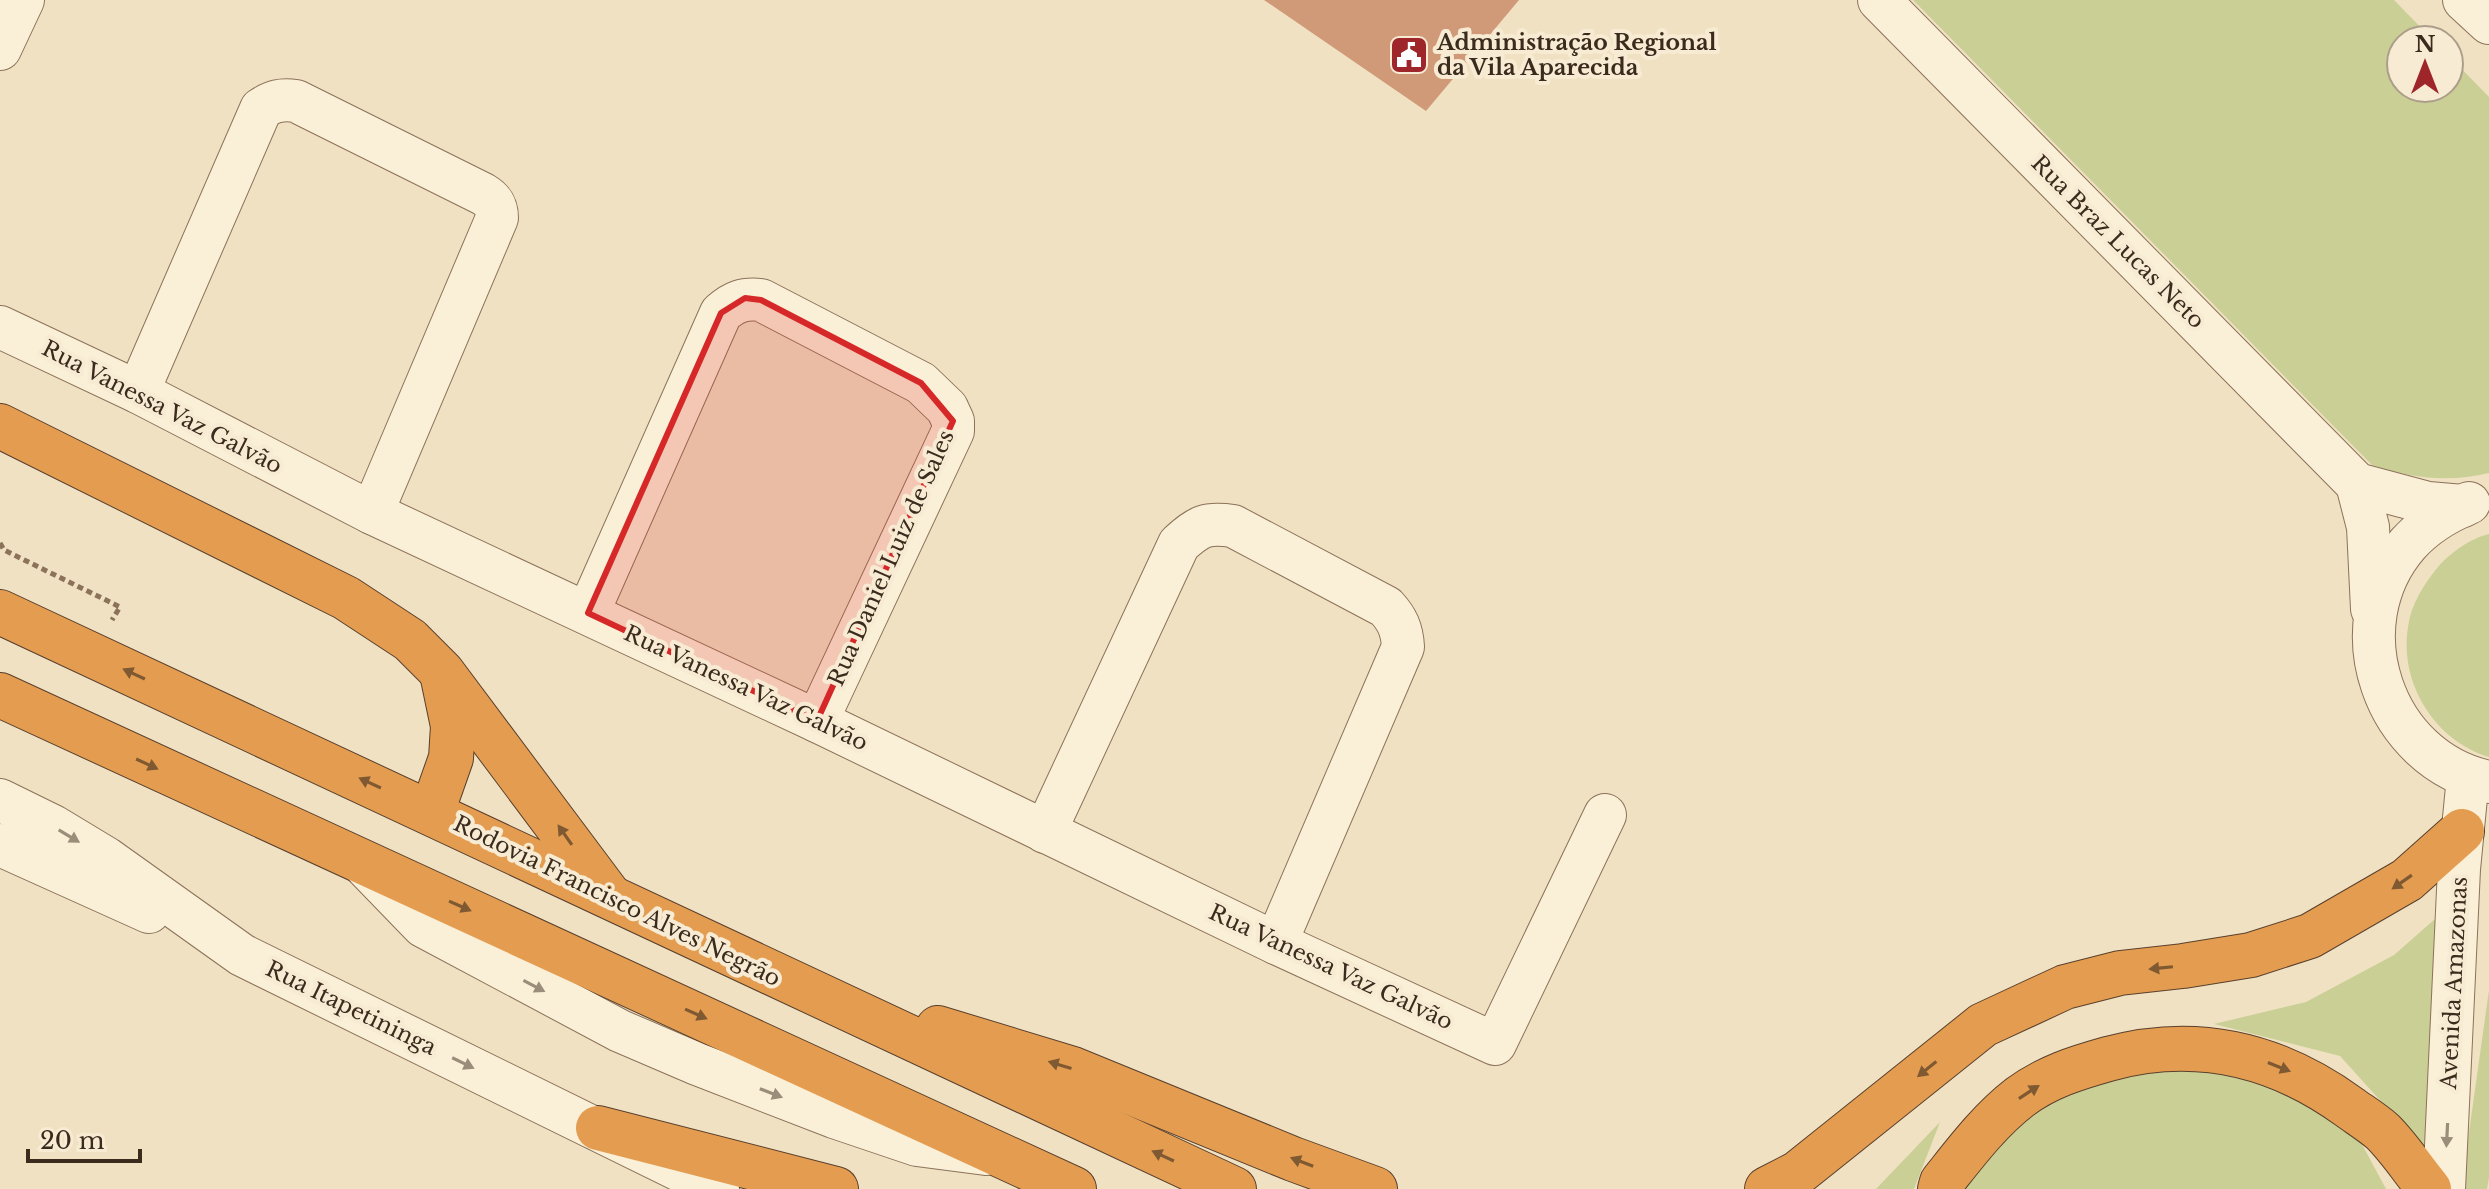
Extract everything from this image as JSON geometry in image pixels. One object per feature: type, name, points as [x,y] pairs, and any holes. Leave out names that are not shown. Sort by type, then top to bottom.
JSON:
[{"type":"highway","points":[[0,426],[346,598],[410,640],[442,672],[611,898]]},
{"type":"highway","name":"Rodovia Francisco Alves Negrão","points":[[0,612],[1234,1189]]},
{"type":"highway","points":[[432,812],[452,747],[453,726],[442,672]]},
{"type":"highway","points":[[0,695],[1074,1189]]},
{"type":"highway","points":[[1767,1189],[1798,1173],[1983,1025],[2065,987],[2120,973],[2251,955],[2310,936],[2407,880],[2462,831]]},
{"type":"highway","points":[[790,984],[1073,1069],[1293,1159],[1375,1189]]},
{"type":"highway","points":[[1940,1189],[1942,1182],[1982,1132],[2020,1097],[2059,1073],[2129,1054],[2201,1047],[2267,1062],[2303,1077],[2331,1094],[2383,1132],[2429,1189]]},
{"type":"highway","points":[[598,1128],[836,1189]]},
{"type":"street","name":"Rua Braz Lucas Neto","points":[[1879,0],[2357,484]]},
{"type":"street","points":[[2464,0],[2489,23]]},
{"type":"street","points":[[0,49],[16,2]]},
{"type":"street","points":[[138,392],[261,109],[271,102],[282,99],[296,101],[483,194],[497,208],[497,218],[372,513]]},
{"type":"street","name":"Rua Daniel Luiz de Sales","points":[[588,613],[721,313],[745,298],[761,300],[921,383],[947,408],[953,421],[953,431],[817,721]]},
{"type":"street","name":"Rua Vanessa Vaz Galvão","points":[[0,327],[138,392],[372,513],[1495,1044],[1605,815]]},
{"type":"street","points":[[2476,500],[2428,503],[2357,484],[2368,527],[2377,676],[2396,719],[2427,754],[2478,780]]},
{"type":"street","points":[[2373,629],[2384,584],[2408,544],[2445,512],[2476,500]]},
{"type":"street","points":[[1045,832],[1179,544],[1211,522],[1233,526],[1386,607],[1396,618],[1402,632],[1403,647],[1276,943]]},
{"type":"street","name":"Avenida Amazonas","points":[[2444,1189],[2462,831],[2478,780]]},
{"type":"street","name":"Rua Itapetininga","points":[[0,800],[53,826],[106,858],[242,955],[718,1189]]},
{"type":"street","points":[[0,845],[242,955]]},
{"type":"path","points":[[0,543],[4,550],[120,607],[114,621],[100,614]]},
{"type":"highlighted area","points":[[745,298],[761,300],[921,383],[953,421],[817,721],[588,613],[721,313]]},
{"type":"green space","points":[[1913,0],[2394,0],[2417,24],[2385,24],[2385,104],[2465,104],[2465,72],[2489,97],[2489,473],[2459,478],[2430,478],[2372,465]]},
{"type":"green space","points":[[2489,534],[2489,757],[2452,738],[2437,724],[2415,689],[2407,648],[2412,610],[2428,580],[2455,551]]},
{"type":"green space","points":[[2443,912],[2424,1149],[2340,1056],[2214,1024],[2306,1002],[2394,955]]},
{"type":"green space","points":[[2489,990],[2489,1178],[2487,1189],[2461,1189]]},
{"type":"green space","points":[[2185,1064],[2281,1085],[2357,1135],[2386,1189],[1961,1189],[2004,1131],[2088,1080]]},
{"type":"green space","points":[[1940,1122],[1914,1189],[1876,1189]]},
{"type":"building","name":"Administração Regional da Vila Aparecida","points":[[1264,0],[1519,0],[1426,111]]},
{"type":"place","name":"Administração Regional da Vila Aparecida","points":[[1409,55]]}]
